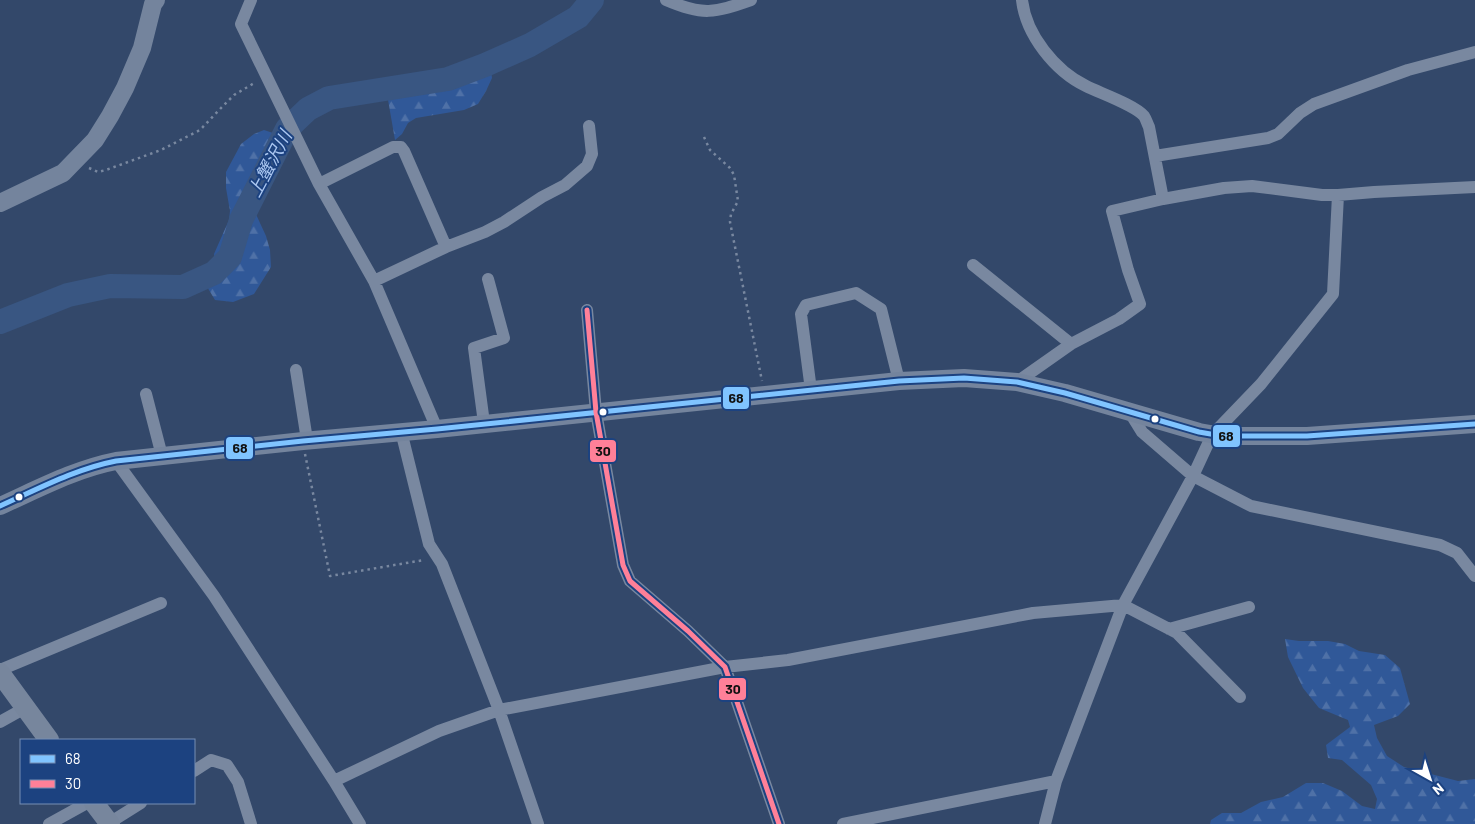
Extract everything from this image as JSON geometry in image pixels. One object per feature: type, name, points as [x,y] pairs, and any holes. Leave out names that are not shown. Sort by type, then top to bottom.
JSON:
[{"type":"main road","points":[[0,202],[63,173],[95,140],[125,88],[142,48],[153,4],[156,0]]},
{"type":"main road","points":[[0,506],[70,474],[116,461],[305,440],[437,429],[899,381],[964,378],[1017,382],[1066,393],[1212,435],[1307,436],[1475,424]]},
{"type":"main road","points":[[0,672],[48,739]]},
{"type":"main road","points":[[95,804],[109,823]]},
{"type":"street","points":[[251,0],[241,24],[319,184],[374,281],[437,429]]},
{"type":"street","points":[[666,0],[691,10],[701,11],[722,10],[738,2],[751,0]]},
{"type":"street","points":[[1022,0],[1027,21],[1036,40],[1061,68],[1084,85],[1129,105],[1144,116],[1149,127],[1163,198]]},
{"type":"street","points":[[1155,156],[1268,138],[1278,134],[1300,112],[1314,104],[1408,70],[1475,52]]},
{"type":"street","points":[[374,281],[446,247],[485,232],[565,185],[587,166],[592,154],[589,126]]},
{"type":"street","points":[[319,184],[393,147],[401,147],[446,247]]},
{"type":"street","points":[[1017,382],[1071,344],[1112,323],[1140,304],[1128,270],[1112,211],[1163,198],[1224,188],[1252,186],[1322,195],[1475,187]]},
{"type":"street","points":[[1045,824],[1056,781],[1123,605],[1193,476],[1212,435],[1261,384],[1333,294],[1338,195]]},
{"type":"street","points":[[973,265],[1071,344]]},
{"type":"street","points":[[484,423],[474,348],[504,338],[488,279]]},
{"type":"street","points":[[811,390],[801,314],[806,305],[856,293],[881,309],[899,381]]},
{"type":"street","points":[[587,310],[596,412],[623,564],[630,581],[725,667],[779,824]]},
{"type":"street","points":[[296,370],[305,440]]},
{"type":"street","points":[[146,394],[162,456]]},
{"type":"street","points":[[1129,411],[1142,432],[1193,476],[1251,506],[1440,545],[1457,553],[1475,576]]},
{"type":"street","points":[[401,431],[430,544],[442,564],[499,710],[538,824]]},
{"type":"street","points":[[116,461],[214,596],[360,824]]},
{"type":"street","points":[[0,672],[161,603]]},
{"type":"street","points":[[334,782],[439,731],[499,710],[725,667],[788,660],[1033,613],[1123,605],[1177,633],[1240,697]]},
{"type":"street","points":[[1169,629],[1249,607]]},
{"type":"street","points":[[0,722],[25,708]]},
{"type":"street","points":[[195,770],[211,760],[226,765],[238,782],[251,824]]},
{"type":"street","points":[[843,824],[1056,781]]},
{"type":"street","points":[[49,824],[85,804]]},
{"type":"street","points":[[109,823],[140,804]]},
{"type":"path","points":[[77,158],[98,172],[162,150],[200,130],[234,95],[254,82],[267,78]]},
{"type":"path","points":[[704,137],[710,150],[730,168],[734,175],[738,201],[731,214],[730,222],[764,395]]},
{"type":"path","points":[[305,440],[330,576],[438,557]]},
{"type":"green space","points":[[491,71],[492,78],[478,104],[464,110],[416,118],[408,123],[402,134],[395,140],[387,94],[400,94],[440,87]]},
{"type":"green space","points":[[264,130],[273,133],[262,161],[240,206],[223,255],[215,262],[214,254],[229,220],[230,211],[226,188],[226,172],[241,144],[254,134]]},
{"type":"green space","points":[[254,210],[266,236],[270,250],[271,267],[254,294],[233,302],[215,300],[206,285],[226,274],[240,250],[245,231]]},
{"type":"green space","points":[[1285,639],[1328,641],[1345,644],[1359,651],[1385,655],[1400,668],[1410,704],[1398,716],[1374,725],[1377,738],[1387,756],[1404,767],[1458,781],[1475,779],[1475,824],[1210,824],[1211,820],[1222,813],[1241,813],[1261,802],[1283,797],[1306,783],[1323,783],[1342,791],[1362,806],[1375,809],[1377,799],[1371,785],[1342,760],[1328,758],[1326,745],[1350,727],[1348,720],[1319,708],[1303,688],[1288,657]]},
{"type":"waterway","name":"上蟹沢川","points":[[0,322],[68,295],[110,286],[183,287],[214,273],[230,257],[241,220],[287,129],[308,109],[329,98],[448,79],[485,65],[530,45],[578,17],[592,0]]},
{"type":"transit line","name":"30","points":[[587,310],[596,412],[623,565],[630,581],[688,631],[725,667],[779,824]]},
{"type":"transit line","name":"68","points":[[0,506],[71,474],[116,461],[899,381],[964,378],[1017,382],[1065,393],[1199,432],[1222,436],[1307,436],[1475,424]]}]
